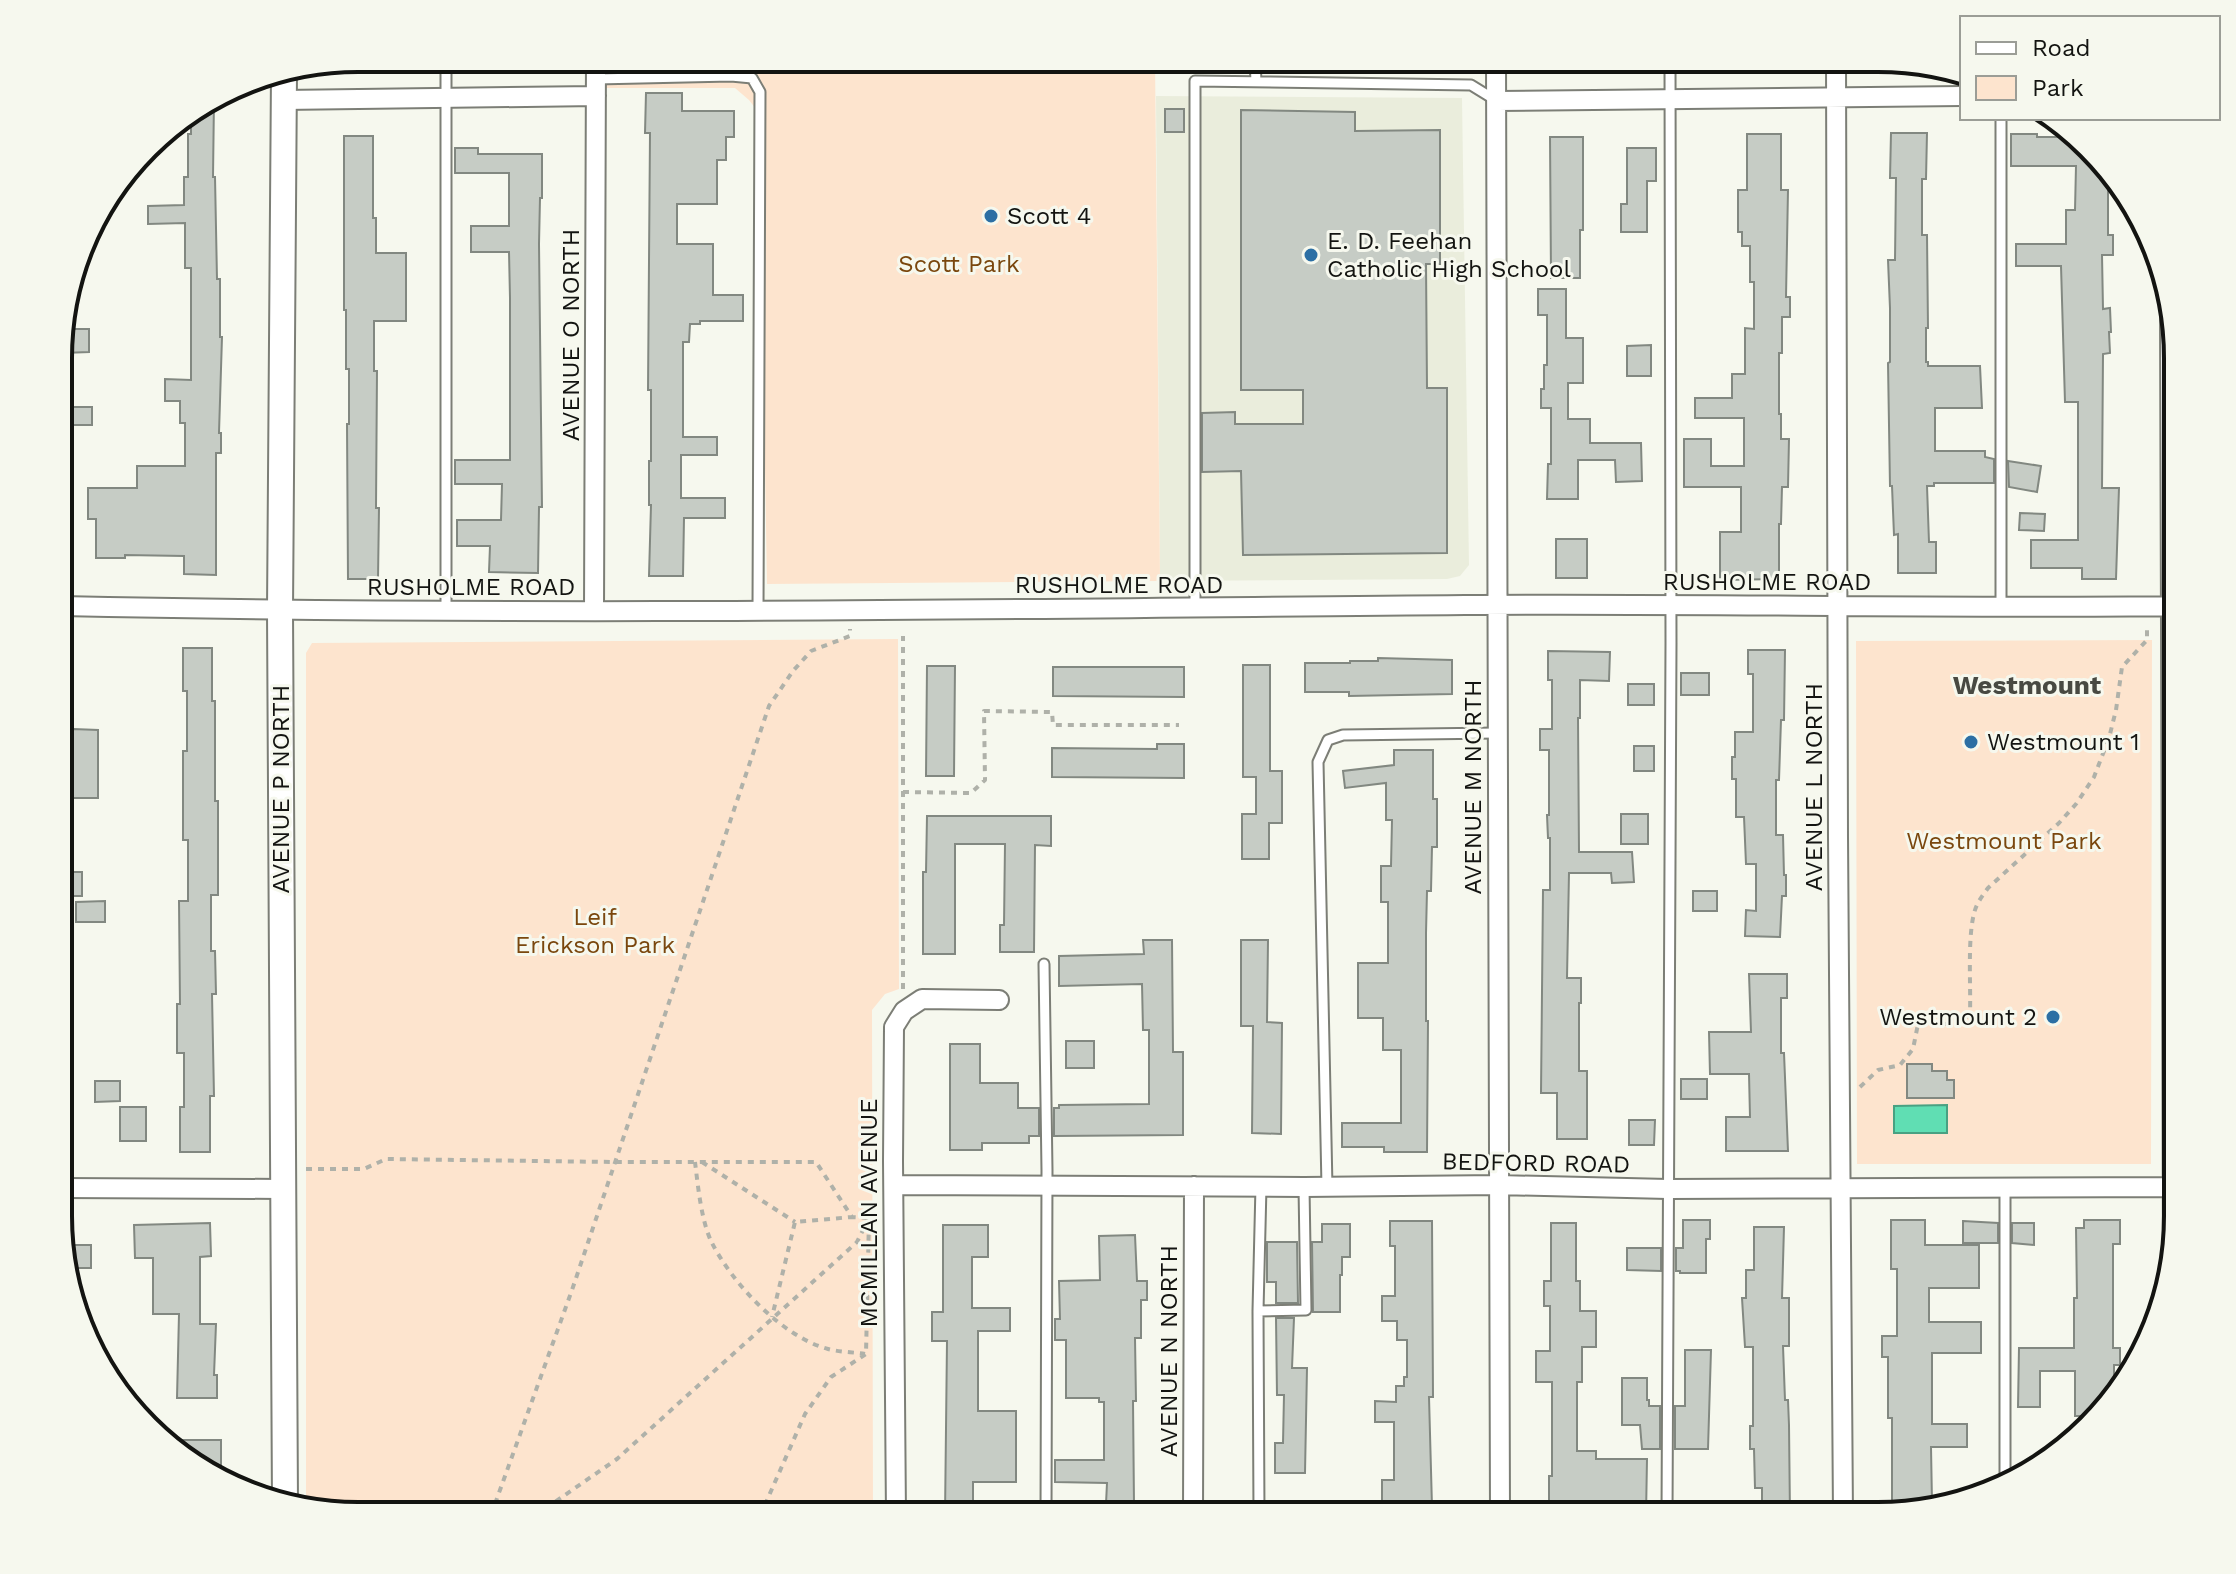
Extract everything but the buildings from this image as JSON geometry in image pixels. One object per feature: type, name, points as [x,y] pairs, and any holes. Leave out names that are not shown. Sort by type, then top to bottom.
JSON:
[{"type":"main road","name":"AVENUE P NORTH","points":[[284,82],[280,611],[285,1492]]},
{"type":"street","name":"AVENUE O NORTH","points":[[594,611],[596,72]]},
{"type":"street","name":"AVENUE M NORTH","points":[[1496,72],[1500,1502]]},
{"type":"street","name":"AVENUE L NORTH","points":[[1836,72],[1843,1502]]},
{"type":"street","points":[[283,100],[446,97],[596,88]]},
{"type":"street","points":[[1497,101],[1960,96]]},
{"type":"street","name":"RUSHOLME ROAD","points":[[72,606],[280,611],[758,611],[1497,605],[2163,606]]},
{"type":"street","points":[[904,1011],[922,999],[999,1000]]},
{"type":"street","name":"MCMILLAN AVENUE","points":[[896,1502],[893,1050],[894,1027],[904,1011]]},
{"type":"street","points":[[73,1188],[283,1179]]},
{"type":"street","name":"BEDFORD ROAD","points":[[894,1185],[1499,1185],[1668,1189],[2164,1187]]},
{"type":"street","name":"AVENUE N NORTH","points":[[1193,1502],[1194,1186]]},
{"type":"lane","points":[[446,72],[446,610]]},
{"type":"lane","points":[[1256,72],[1256,82]]},
{"type":"lane","points":[[1667,1502],[1670,72]]},
{"type":"lane","points":[[596,88],[741,77],[752,78],[760,92],[758,611]]},
{"type":"lane","points":[[1195,609],[1195,81],[1471,85],[1497,101]]},
{"type":"lane","points":[[2001,120],[2001,607]]},
{"type":"lane","points":[[1327,1187],[1318,762],[1328,740],[1343,735],[1497,733]]},
{"type":"lane","points":[[1044,964],[1046,1502]]},
{"type":"lane","points":[[1259,1502],[1261,1186]]},
{"type":"lane","points":[[1258,1311],[1306,1310],[1304,1187]]},
{"type":"lane","points":[[2005,1187],[2005,1472]]},
{"type":"path","points":[[1857,1090],[1878,1070],[1900,1065],[1913,1049],[1918,1024],[1959,1024],[1970,1013],[1972,931],[1979,900],[2067,814],[2094,777],[2109,738],[2122,667],[2147,640],[2147,606]]},
{"type":"path","points":[[496,1502],[567,1305],[769,706],[811,651],[850,636]]},
{"type":"path","points":[[903,636],[904,1011]]},
{"type":"path","points":[[903,792],[971,793],[985,780],[984,711],[1052,712],[1053,725],[1179,725]]},
{"type":"path","points":[[283,1179],[364,1169],[386,1159],[816,1162],[852,1217]]},
{"type":"path","points":[[698,1162],[795,1222],[852,1217],[893,1219]]},
{"type":"path","points":[[698,1162],[710,1239],[736,1283],[795,1334],[826,1349],[866,1354]]},
{"type":"path","points":[[555,1502],[617,1459],[857,1242],[869,1218]]},
{"type":"path","points":[[866,1354],[869,1218]]},
{"type":"path","points":[[772,1317],[795,1222]]},
{"type":"path","points":[[766,1502],[805,1414],[831,1377],[866,1354]]},
{"type":"shaded area","name":"E. D. Feehan Catholic High School","points":[[1156,96],[1462,98],[1469,565],[1460,576],[1447,579],[1160,581]]},
{"type":"shaded area","points":[[1947,1105],[1947,1133],[1894,1133],[1894,1106]]},
{"type":"green space","name":"Scott Park","points":[[605,72],[1155,72],[1160,581],[767,584],[759,113],[735,88],[605,88]]},
{"type":"green space","name":"Leif Erickson Park","points":[[898,639],[899,989],[885,994],[872,1010],[873,1502],[358,1502],[306,1498],[306,653],[312,643]]},
{"type":"green space","name":"Westmount Park","points":[[2152,640],[2151,1164],[1857,1164],[1856,641]]},
{"type":"place","name":"Scott 4","points":[[991,216]]},
{"type":"place","name":"E. D. Feehan Catholic High School","points":[[1311,255]]},
{"type":"place","name":"Westmount 1","points":[[1971,742]]},
{"type":"place","name":"Westmount 2","points":[[2053,1017]]},
{"type":"district","name":"Westmount","points":[[2027,685]]}]
